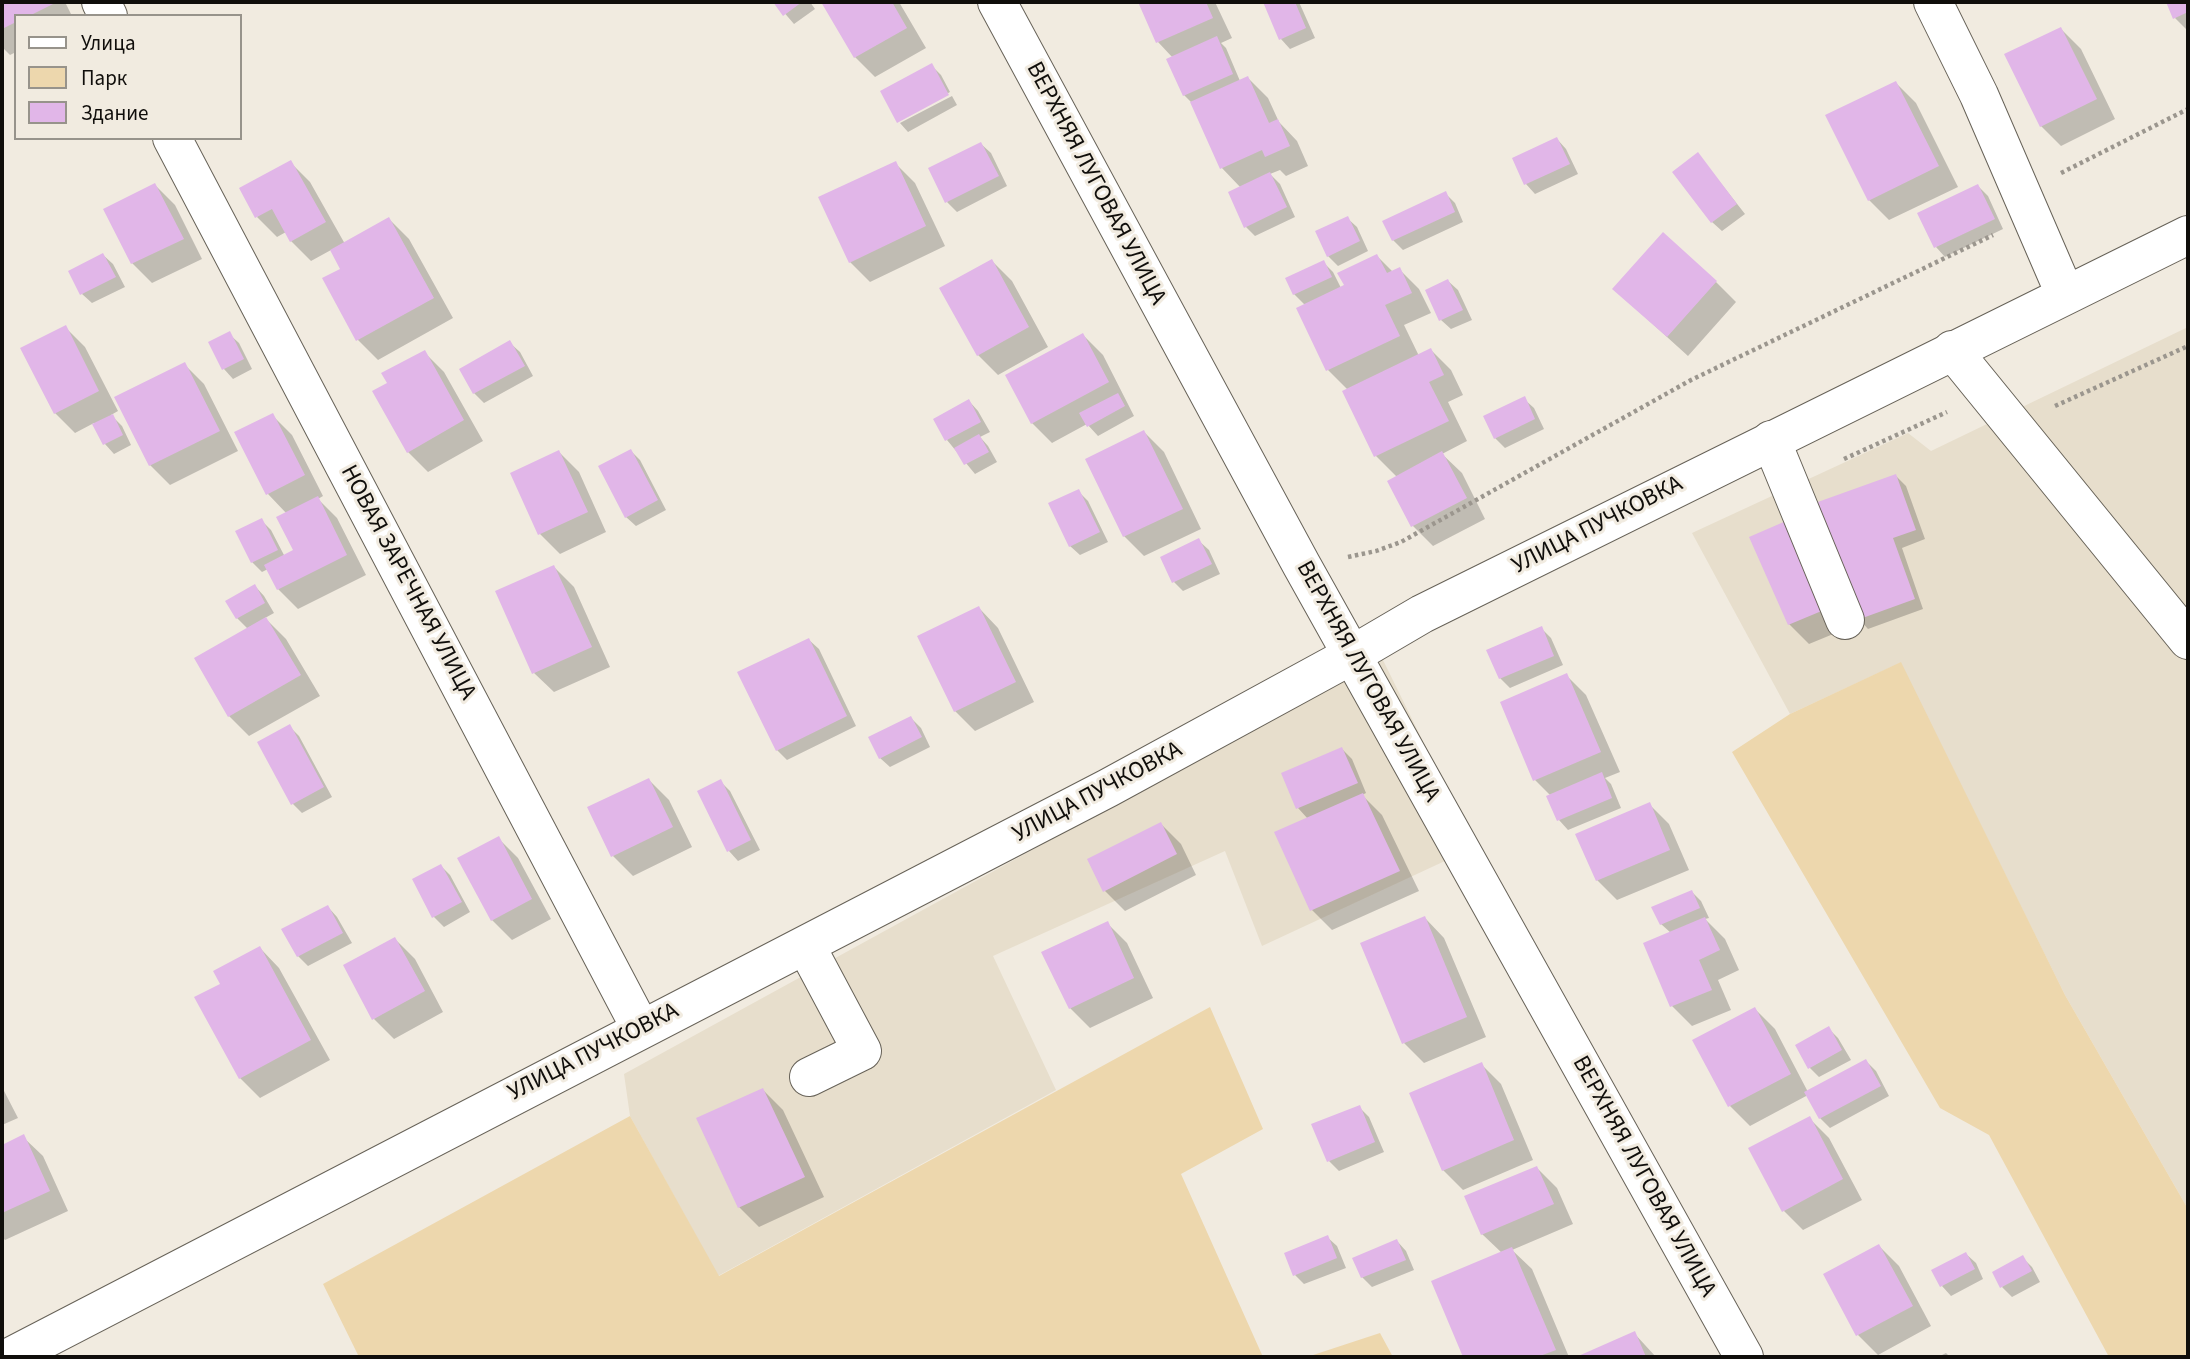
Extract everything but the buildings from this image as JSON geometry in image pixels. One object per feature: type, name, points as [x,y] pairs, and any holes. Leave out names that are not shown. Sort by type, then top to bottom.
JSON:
[{"type":"street","name":"ВЕРХНЯЯ ЛУГОВАЯ УЛИЦА","points":[[997,2],[1301,564],[1744,1357]]},
{"type":"street","points":[[1933,2],[1979,94],[2065,294]]},
{"type":"street","name":"НОВАЯ ЗАРЕЧНАЯ УЛИЦА","points":[[174,140],[640,1028]]},
{"type":"street","name":"УЛИЦА ПУЧКОВКА","points":[[10,1357],[640,1028],[806,946],[1108,788],[1422,614],[2065,294],[2182,244]]},
{"type":"street","points":[[1952,350],[2188,640]]},
{"type":"street","points":[[1771,440],[1844,620]]},
{"type":"street","points":[[806,946],[862,1051],[809,1077]]},
{"type":"path","points":[[1301,564],[1367,553],[1401,542],[1691,380],[2027,205],[2188,109]]},
{"type":"path","points":[[2014,425],[2188,346]]},
{"type":"shaded area","points":[[2188,327],[2188,1209],[2065,995],[1900,663],[1790,714],[1692,533],[1908,433],[1931,451]]},
{"type":"shaded area","points":[[1382,658],[1475,847],[1262,946],[1225,851],[993,956],[1056,1090],[718,1276],[630,1116],[624,1074]]},
{"type":"green space","points":[[1901,662],[2065,995],[2188,1209],[2188,1357],[2109,1357],[1989,1135],[1940,1108],[1732,752],[1790,714]]},
{"type":"green space","points":[[1210,1007],[1263,1129],[1181,1174],[1263,1357],[359,1357],[323,1284],[630,1116],[719,1276]]},
{"type":"green space","points":[[1380,1333],[1393,1357],[1307,1357]]}]
